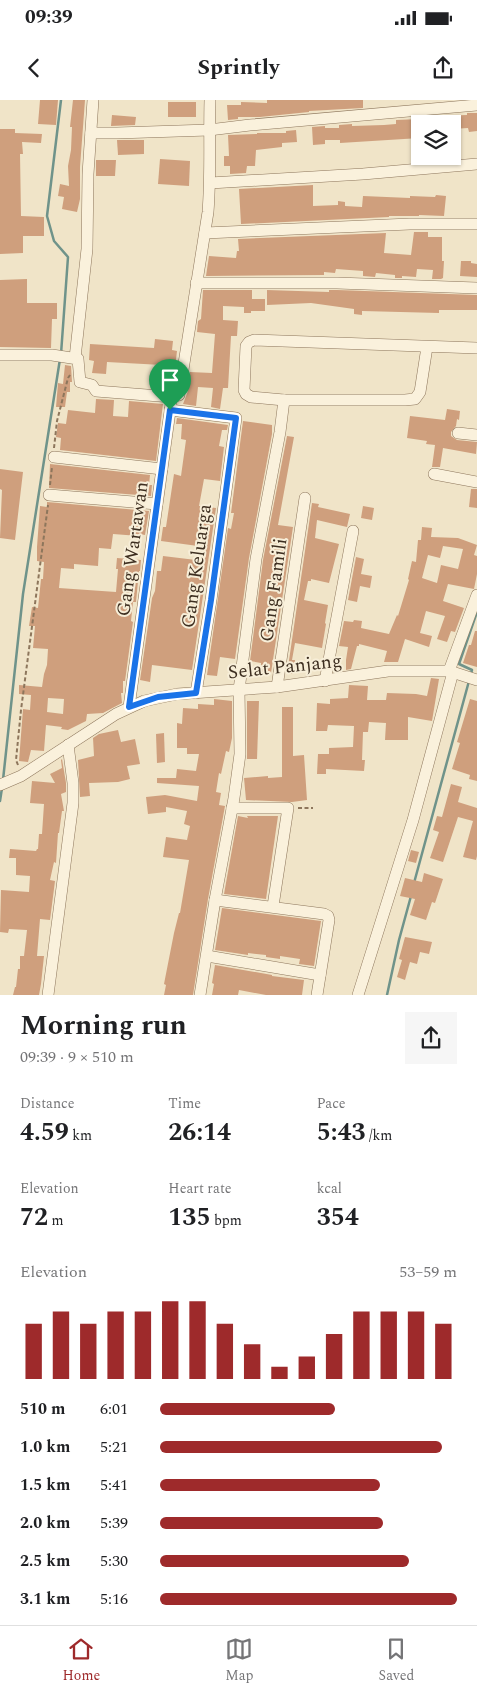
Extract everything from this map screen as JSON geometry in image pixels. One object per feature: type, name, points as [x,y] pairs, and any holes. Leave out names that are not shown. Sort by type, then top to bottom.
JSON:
[{"type":"street","points":[[93,100],[87,249],[73,359],[80,382],[92,385],[96,391],[172,397]]},
{"type":"street","name":"Gang Wartawan","points":[[129,707],[172,397],[177,397],[180,392],[205,233],[210,183],[210,100]]},
{"type":"street","points":[[91,133],[117,134],[209,130],[477,106]]},
{"type":"street","points":[[210,183],[363,174],[477,164]]},
{"type":"street","points":[[205,233],[410,224],[477,224]]},
{"type":"street","points":[[196,283],[337,283],[477,288]]},
{"type":"street","points":[[427,347],[420,392],[415,399],[284,400],[251,397],[244,390],[246,346],[254,340],[477,348]]},
{"type":"street","points":[[0,355],[52,355],[73,359]]},
{"type":"street","points":[[200,995],[240,754],[239,690],[256,559],[280,432],[284,400]]},
{"type":"street","name":"Gang Keluarga","points":[[170,410],[236,418],[196,693]]},
{"type":"street","points":[[458,433],[477,435]]},
{"type":"street","points":[[54,457],[162,469]]},
{"type":"street","points":[[434,474],[477,482]]},
{"type":"street","points":[[49,495],[157,504]]},
{"type":"street","name":"Gang Famili","points":[[277,687],[306,498]]},
{"type":"street","points":[[325,681],[353,531]]},
{"type":"street","points":[[358,995],[413,820],[451,672],[477,595]]},
{"type":"street","name":"Selat Panjang","points":[[0,784],[22,776],[129,707],[158,697],[277,687],[388,671],[451,672],[472,679]]},
{"type":"street","points":[[48,995],[73,802],[74,783],[68,746]]},
{"type":"street","points":[[232,808],[288,808],[273,906]]},
{"type":"street","points":[[215,900],[273,906],[328,916],[329,920],[317,995]]},
{"type":"street","points":[[207,956],[320,975]]},
{"type":"path","points":[[22,776],[16,760],[17,745],[54,457],[57,420],[73,359]]},
{"type":"path","points":[[288,808],[313,808]]},
{"type":"building","points":[[40,100],[58,100],[56,125],[38,124]]},
{"type":"building","points":[[73,100],[85,100],[80,167],[80,199],[77,212],[62,209],[64,197],[58,196],[60,184],[69,186],[68,166],[71,150],[72,127],[70,127]]},
{"type":"building","points":[[267,100],[363,100],[363,108],[309,111],[260,117],[238,117],[238,119],[228,120],[227,105],[241,105],[241,102],[267,103]]},
{"type":"building","points":[[168,102],[196,102],[196,117],[168,117]]},
{"type":"building","points":[[467,113],[477,113],[477,131],[469,132],[468,128],[461,128],[461,115],[467,115]]},
{"type":"building","points":[[112,115],[136,117],[135,125],[111,126]]},
{"type":"building","points":[[411,119],[411,139],[340,143],[340,140],[325,140],[325,144],[313,145],[312,127],[339,128],[339,125],[352,124],[352,126],[396,124],[396,120]]},
{"type":"building","points":[[0,129],[15,129],[15,133],[42,134],[41,143],[22,142],[23,154],[20,154],[21,216],[44,217],[44,236],[23,236],[23,253],[0,254]]},
{"type":"building","points":[[296,130],[297,142],[282,143],[282,147],[256,150],[255,166],[247,166],[246,173],[230,174],[230,166],[224,166],[224,156],[229,156],[228,135],[286,133],[286,131]]},
{"type":"building","points":[[117,140],[144,140],[144,154],[118,155]]},
{"type":"building","points":[[160,159],[190,161],[189,186],[158,184]]},
{"type":"building","points":[[96,160],[116,160],[115,176],[96,176]]},
{"type":"building","points":[[313,185],[313,206],[338,205],[338,201],[345,202],[345,206],[362,207],[363,196],[410,198],[410,196],[435,197],[436,195],[446,196],[444,216],[389,216],[241,224],[239,189]]},
{"type":"building","points":[[414,232],[428,232],[428,237],[442,237],[443,278],[432,279],[433,270],[417,269],[416,277],[402,276],[402,278],[395,278],[395,275],[376,273],[375,277],[363,276],[363,271],[336,269],[335,273],[324,272],[324,275],[206,276],[209,256],[236,258],[237,251],[239,251],[238,239],[386,233],[384,253],[411,255]]},
{"type":"building","points":[[461,261],[471,261],[471,263],[477,264],[477,277],[460,276]]},
{"type":"building","points":[[27,279],[27,303],[57,303],[57,319],[52,319],[51,348],[0,347],[0,280]]},
{"type":"building","points":[[203,290],[252,290],[252,299],[265,299],[265,311],[244,313],[244,307],[223,306],[223,320],[238,321],[237,336],[231,336],[228,388],[223,388],[220,409],[211,407],[213,388],[198,387],[196,406],[183,404],[188,391],[190,372],[212,373],[215,334],[197,332],[198,321],[201,319]]},
{"type":"building","points":[[267,290],[329,292],[329,290],[337,290],[477,295],[477,310],[439,310],[439,313],[362,311],[362,315],[354,314],[354,309],[311,303],[267,305]]},
{"type":"building","points":[[155,339],[173,341],[172,350],[177,351],[173,385],[160,384],[162,365],[107,362],[106,374],[92,373],[94,361],[89,360],[90,344],[154,348]]},
{"type":"building","points":[[65,365],[71,366],[72,382],[70,382],[70,392],[67,392],[65,407],[56,407],[58,383],[63,384]]},
{"type":"building","points":[[96,399],[114,400],[113,416],[128,417],[129,401],[163,404],[156,461],[60,450],[61,438],[56,437],[58,423],[66,424],[68,410],[95,413]]},
{"type":"building","points":[[447,409],[460,411],[459,420],[457,419],[451,436],[457,440],[477,442],[476,454],[443,448],[440,467],[432,467],[435,445],[426,444],[427,441],[407,438],[410,416],[445,420]]},
{"type":"building","points":[[177,418],[228,425],[227,430],[222,430],[219,446],[224,447],[220,481],[204,479],[199,506],[216,508],[192,670],[152,665],[150,682],[140,680],[157,571],[161,571],[163,556],[196,560],[198,546],[161,541],[163,527],[166,527],[174,474],[181,476],[186,440],[181,439],[182,424],[176,424]]},
{"type":"building","points":[[243,421],[272,425],[272,434],[249,558],[235,659],[220,657],[217,676],[207,675],[228,528],[231,529],[234,513],[231,513]]},
{"type":"building","points":[[287,436],[294,437],[278,525],[293,527],[271,673],[261,673],[261,663],[250,661],[263,560]]},
{"type":"building","points":[[50,464],[150,475],[149,485],[152,485],[151,496],[49,488]]},
{"type":"building","points":[[0,469],[23,472],[15,540],[0,538],[2,490],[0,489]]},
{"type":"building","points":[[471,489],[477,489],[477,508],[469,507]]},
{"type":"building","points":[[47,502],[149,511],[145,535],[113,534],[111,549],[99,548],[98,566],[74,564],[74,569],[61,568],[59,588],[116,592],[117,558],[141,560],[136,602],[133,602],[131,621],[133,622],[125,681],[123,681],[123,693],[121,693],[122,703],[103,713],[87,714],[86,721],[68,730],[61,729],[62,727],[46,725],[44,751],[31,750],[28,762],[19,761],[23,709],[30,710],[31,695],[19,694],[19,685],[42,687],[47,665],[48,649],[33,648],[35,626],[29,626],[32,607],[38,608],[41,579],[43,579],[44,562],[37,561],[40,506],[47,507]],"holes":[[[48,698],[64,699],[63,714],[47,712]]]},
{"type":"building","points":[[312,503],[319,504],[318,507],[350,514],[347,527],[317,520],[315,538],[339,544],[329,583],[311,579],[311,581],[308,581],[304,600],[328,605],[322,648],[295,643],[292,660],[295,660],[294,674],[287,674]]},
{"type":"building","points":[[363,506],[374,508],[372,520],[361,518]]},
{"type":"building","points":[[422,527],[432,528],[431,537],[458,538],[477,545],[474,555],[477,556],[477,574],[474,589],[448,584],[443,601],[464,608],[455,632],[451,631],[447,642],[437,639],[445,616],[426,611],[420,633],[432,636],[429,647],[405,639],[398,662],[384,662],[387,651],[359,644],[351,669],[346,670],[348,647],[339,646],[344,621],[362,621],[361,628],[389,634],[398,616],[409,580],[412,561],[416,562],[418,540],[421,540]],"holes":[[[443,546],[463,549],[458,569],[441,565],[437,583],[422,578],[428,555],[440,558]]]},
{"type":"building","points":[[356,557],[364,559],[361,574],[372,576],[370,588],[360,586],[357,602],[348,600]]},
{"type":"building","points":[[475,631],[477,631],[477,667],[463,663]]},
{"type":"building","points":[[431,678],[439,679],[432,721],[408,717],[408,740],[385,740],[386,723],[369,722],[368,732],[363,732],[362,760],[365,760],[364,771],[326,769],[326,774],[317,774],[318,754],[329,754],[329,748],[353,747],[354,726],[328,725],[327,731],[316,731],[317,703],[330,704],[330,699],[348,698],[349,685],[368,686],[367,700],[386,700],[387,693],[427,696]]},
{"type":"building","points":[[214,699],[232,701],[232,738],[229,752],[226,751],[221,774],[219,773],[216,792],[221,793],[219,805],[225,806],[193,995],[164,995],[166,985],[164,984],[180,913],[189,860],[163,857],[166,837],[187,840],[190,826],[184,824],[187,811],[166,807],[166,812],[148,814],[146,797],[165,795],[197,801],[199,786],[157,783],[157,778],[176,778],[177,769],[196,771],[199,754],[187,754],[187,748],[177,748],[177,723],[182,724],[183,708],[198,709],[198,704],[214,705]]},
{"type":"building","points":[[470,699],[477,701],[477,781],[469,779],[470,775],[452,769],[460,743],[457,742]]},
{"type":"building","points":[[247,701],[259,701],[257,759],[247,759]]},
{"type":"building","points":[[282,707],[293,707],[293,756],[304,755],[307,800],[292,802],[246,800],[244,778],[282,777]]},
{"type":"building","points":[[118,730],[121,742],[135,739],[140,764],[127,766],[130,779],[118,782],[89,783],[90,796],[80,797],[78,760],[94,756],[93,738],[99,734]]},
{"type":"building","points":[[164,733],[165,762],[157,763],[156,734]]},
{"type":"building","points":[[62,759],[66,792],[61,794],[64,811],[62,811],[58,833],[56,863],[54,862],[50,880],[55,881],[50,920],[40,919],[37,956],[44,956],[39,995],[13,995],[18,969],[20,969],[20,956],[24,956],[27,930],[9,929],[8,933],[0,932],[1,890],[29,892],[30,876],[16,875],[16,858],[9,858],[10,849],[36,851],[38,849],[39,834],[42,834],[44,804],[30,803],[32,781],[55,783],[50,774],[62,768]]},
{"type":"building","points":[[451,784],[462,787],[458,802],[477,808],[476,860],[463,857],[473,821],[458,817],[443,862],[430,858],[439,832],[433,830],[437,816],[442,817]]},
{"type":"building","points":[[238,816],[248,818],[247,816],[278,816],[266,899],[224,894]]},
{"type":"building","points":[[411,850],[419,852],[416,863],[408,861]]},
{"type":"building","points":[[424,873],[443,879],[435,903],[432,902],[426,920],[410,915],[415,899],[400,896],[405,878],[422,882]]},
{"type":"building","points":[[222,908],[321,921],[314,966],[299,964],[300,959],[280,956],[280,959],[266,957],[266,955],[248,953],[248,955],[215,950]]},
{"type":"building","points":[[405,937],[432,942],[429,954],[420,952],[417,964],[410,962],[405,980],[397,977],[402,960],[399,959]]},
{"type":"building","points":[[215,965],[304,980],[302,995],[266,995],[239,990],[238,995],[212,995]]},
{"type":"waterway","points":[[61,100],[47,216],[54,241],[68,257],[61,354]]},
{"type":"waterway","points":[[3,780],[23,594],[60,359]]},
{"type":"waterway","points":[[471,674],[472,670],[459,664],[477,612]]},
{"type":"waterway","points":[[414,883],[469,681]]},
{"type":"waterway","points":[[0,801],[2,788]]},
{"type":"waterway","points":[[387,995],[411,896]]},
{"type":"route","points":[[170,410],[236,418],[233,448],[196,693],[158,697],[144,700],[129,707],[170,410]]}]
